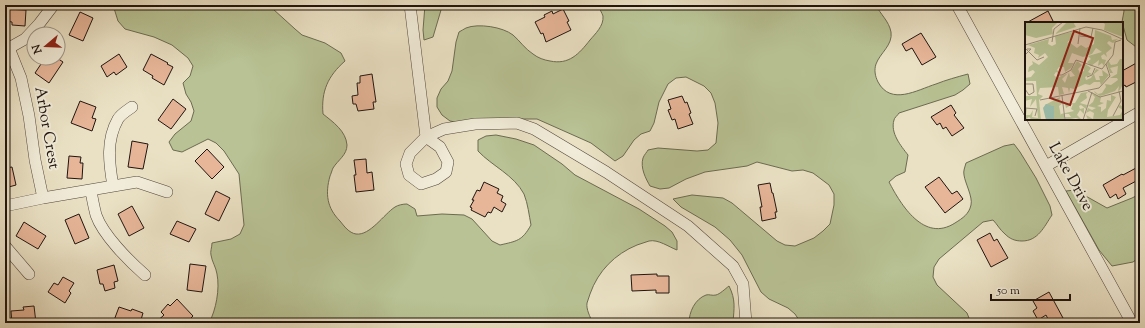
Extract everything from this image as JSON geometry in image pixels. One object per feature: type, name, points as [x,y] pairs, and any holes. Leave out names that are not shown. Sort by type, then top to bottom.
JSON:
[{"type":"street","points":[[410,5],[426,137],[444,129],[474,124],[517,124],[534,128],[606,172],[688,226],[733,266],[743,284],[746,323]]},
{"type":"street","name":"Lake Drive","points":[[957,5],[1132,323]]},
{"type":"street","points":[[7,45],[25,39],[52,7]]},
{"type":"street","name":"Arbor Crest","points":[[7,45],[21,78],[43,198]]},
{"type":"street","points":[[113,186],[109,162],[110,140],[118,118],[132,107]]},
{"type":"street","points":[[1046,166],[1140,112]]},
{"type":"street","points":[[5,206],[137,182],[167,192]]},
{"type":"street","points":[[91,190],[97,216],[104,230],[128,260],[145,275]]},
{"type":"street","points":[[5,246],[29,274]]},
{"type":"green space","points":[[113,5],[271,5],[273,9],[302,35],[325,43],[341,53],[345,61],[334,72],[327,84],[323,98],[323,114],[342,131],[346,140],[347,149],[335,165],[330,176],[328,183],[328,200],[332,211],[347,229],[353,233],[361,234],[366,232],[395,207],[407,204],[415,209],[417,216],[442,214],[464,215],[472,219],[492,241],[500,245],[518,240],[525,234],[531,225],[524,194],[515,181],[478,151],[478,140],[486,136],[496,135],[516,139],[534,145],[562,164],[575,175],[639,209],[672,232],[677,241],[677,250],[660,242],[649,241],[629,249],[608,264],[593,286],[587,303],[588,313],[593,323],[209,323],[218,293],[218,280],[211,254],[212,243],[231,239],[240,234],[244,225],[239,174],[224,151],[216,143],[208,139],[182,152],[173,150],[169,142],[175,134],[191,121],[194,111],[186,94],[183,83],[190,76],[193,66],[188,58],[172,45],[154,37],[125,29],[118,21]]},
{"type":"green space","points":[[425,5],[443,5],[433,37],[424,40],[423,30]]},
{"type":"green space","points":[[598,5],[876,5],[888,24],[891,32],[890,41],[878,60],[875,68],[877,80],[883,89],[897,95],[905,94],[968,74],[970,84],[955,95],[899,113],[894,119],[893,125],[895,134],[899,143],[908,155],[905,172],[896,176],[889,182],[907,210],[915,219],[924,225],[933,228],[944,228],[955,223],[965,216],[971,205],[971,198],[964,174],[966,163],[1004,146],[1014,144],[1036,178],[1050,206],[1052,215],[1036,236],[1032,239],[1022,241],[1009,237],[993,220],[983,222],[939,259],[934,267],[933,277],[937,285],[967,313],[971,323],[801,323],[795,314],[788,308],[769,299],[761,292],[742,255],[730,240],[715,227],[681,207],[673,199],[692,195],[723,198],[732,203],[777,241],[785,245],[795,246],[814,238],[830,224],[834,205],[834,194],[829,185],[813,173],[803,170],[792,171],[757,162],[747,166],[705,172],[686,179],[669,188],[660,189],[650,186],[645,177],[642,162],[643,157],[648,150],[658,148],[697,151],[708,150],[716,143],[718,123],[715,103],[711,93],[704,86],[686,77],[676,78],[668,84],[659,102],[654,123],[650,131],[641,134],[634,140],[623,156],[615,161],[591,143],[537,119],[479,119],[460,123],[450,121],[442,115],[437,107],[437,98],[441,89],[448,81],[452,71],[459,32],[466,28],[477,26],[497,28],[509,32],[527,50],[539,58],[557,62],[563,61],[568,60],[578,54],[599,30],[603,16]]},
{"type":"green space","points":[[1123,5],[1140,5],[1140,50],[1127,40],[1122,22],[1124,11]]},
{"type":"green space","points":[[1075,190],[1107,208],[1140,194],[1140,257],[1133,262],[1112,266],[1099,250],[1066,191]]},
{"type":"green space","points":[[729,286],[734,300],[733,323],[689,323],[693,306],[702,297],[721,293]]},
{"type":"building","points":[[5,9],[26,10],[25,26],[12,25],[12,22],[5,21]]},
{"type":"building","points":[[563,9],[569,21],[567,22],[571,30],[546,42],[543,33],[541,34],[535,22],[545,17],[544,15],[552,11],[553,14]]},
{"type":"building","points":[[1048,11],[1054,22],[1028,22]]},
{"type":"building","points":[[80,12],[93,18],[83,41],[69,35]]},
{"type":"building","points":[[921,33],[936,57],[922,65],[912,48],[906,51],[902,44]]},
{"type":"building","points":[[119,54],[127,67],[116,75],[114,72],[107,77],[101,66]]},
{"type":"building","points":[[151,54],[173,67],[164,85],[152,78],[153,76],[143,70]]},
{"type":"building","points":[[1140,61],[1140,80],[1126,87],[1125,85],[1123,86],[1123,70]]},
{"type":"building","points":[[40,66],[60,66],[49,83],[35,73]]},
{"type":"building","points":[[372,74],[376,102],[373,102],[374,109],[358,111],[356,104],[353,104],[352,96],[358,95],[357,83],[360,83],[360,76]]},
{"type":"building","points":[[682,96],[685,103],[687,102],[691,113],[689,114],[693,124],[678,129],[675,119],[672,120],[668,110],[671,109],[668,100]]},
{"type":"building","points":[[173,99],[186,109],[171,129],[158,120]]},
{"type":"building","points":[[80,101],[96,107],[92,118],[96,119],[92,131],[71,123]]},
{"type":"building","points":[[951,105],[956,113],[954,115],[964,128],[952,136],[946,127],[943,129],[940,123],[937,125],[931,117]]},
{"type":"building","points":[[132,141],[148,144],[143,169],[128,167]]},
{"type":"building","points":[[207,149],[224,167],[212,179],[195,161]]},
{"type":"building","points":[[69,156],[81,157],[80,163],[83,163],[82,179],[67,178]]},
{"type":"building","points":[[366,159],[367,173],[372,172],[374,190],[356,192],[354,160]]},
{"type":"building","points":[[12,167],[16,185],[5,188],[5,168]]},
{"type":"building","points":[[1136,168],[1140,175],[1140,179],[1123,188],[1126,194],[1118,199],[1116,194],[1110,198],[1103,185]]},
{"type":"building","points":[[939,177],[952,194],[957,191],[963,199],[945,213],[925,187]]},
{"type":"building","points":[[484,182],[499,189],[497,193],[503,196],[501,201],[506,204],[502,212],[494,207],[491,213],[488,212],[485,217],[471,210],[472,208],[470,207],[477,190],[480,191]]},
{"type":"building","points":[[770,183],[777,212],[775,212],[776,218],[762,221],[760,207],[762,207],[758,185]]},
{"type":"building","points":[[216,191],[230,198],[219,221],[205,214]]},
{"type":"building","points":[[132,206],[144,228],[129,236],[118,214]]},
{"type":"building","points":[[79,214],[89,238],[75,244],[65,220]]},
{"type":"building","points":[[177,221],[196,229],[189,242],[170,234]]},
{"type":"building","points":[[24,222],[46,236],[38,249],[16,236]]},
{"type":"building","points":[[990,233],[994,241],[997,239],[1008,258],[991,267],[977,240]]},
{"type":"building","points":[[190,264],[206,266],[202,292],[187,290]]},
{"type":"building","points":[[114,265],[118,281],[114,282],[115,288],[105,291],[103,284],[100,284],[97,270]]},
{"type":"building","points":[[657,274],[657,276],[669,276],[669,293],[656,293],[656,290],[632,291],[631,275]]},
{"type":"building","points":[[63,277],[74,283],[69,291],[71,293],[65,303],[48,292],[54,283],[58,285]]},
{"type":"building","points":[[1049,292],[1063,318],[1053,323],[1050,323],[1046,315],[1038,320],[1033,311],[1037,308],[1033,301]]},
{"type":"building","points":[[177,299],[193,316],[186,323],[155,323],[164,315],[161,312],[168,304],[170,306]]},
{"type":"building","points":[[34,306],[36,323],[12,323],[11,311],[24,310],[23,307]]},
{"type":"building","points":[[119,307],[131,311],[132,309],[143,313],[140,323],[113,323]]}]
